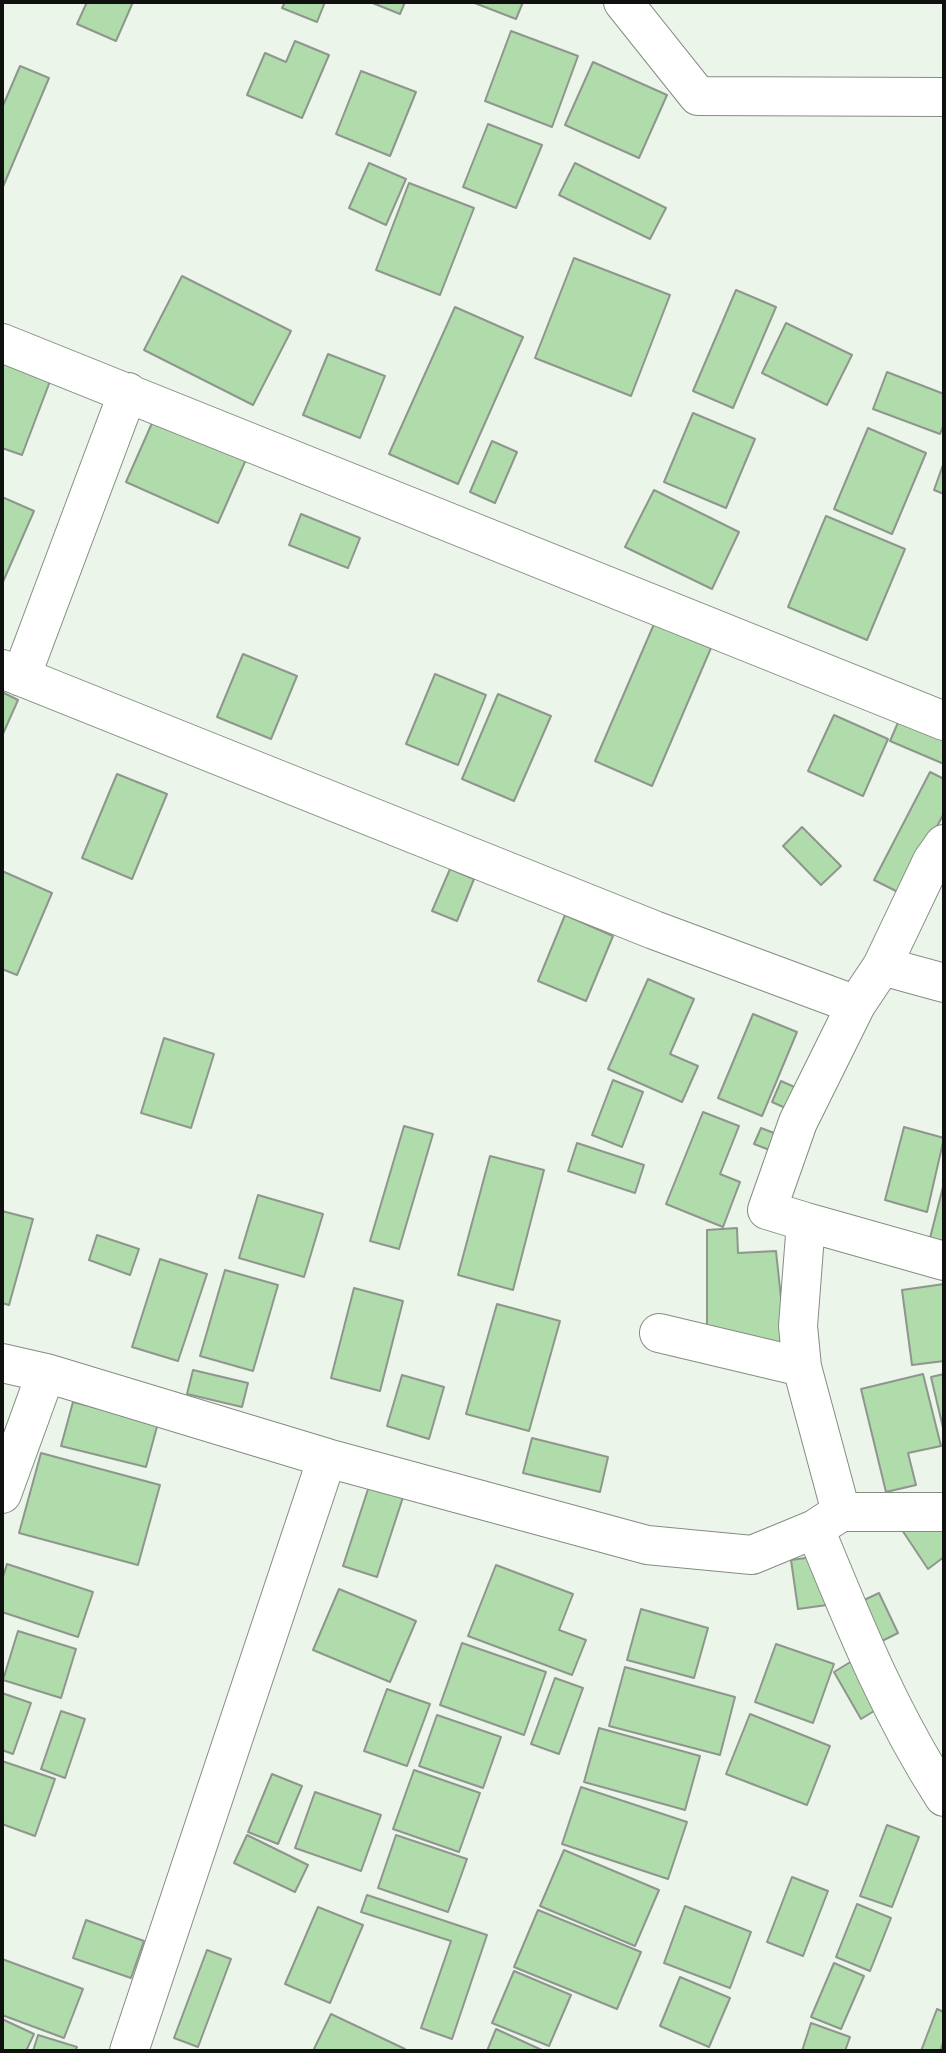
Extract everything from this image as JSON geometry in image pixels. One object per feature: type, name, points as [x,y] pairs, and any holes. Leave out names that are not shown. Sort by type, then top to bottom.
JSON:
[{"type":"street","points":[[623,2],[698,96],[944,97]]},
{"type":"street","points":[[2,343],[944,721]]},
{"type":"street","points":[[128,392],[12,673],[654,930],[856,1005]]},
{"type":"street","points":[[944,844],[932,861],[882,966],[856,1005],[798,1122],[767,1210],[944,1261]]},
{"type":"street","points":[[882,966],[944,983]]},
{"type":"street","points":[[806,1222],[798,1326],[828,1521],[868,1660],[911,1746],[944,1797]]},
{"type":"street","points":[[659,1333],[802,1367]]},
{"type":"street","points":[[2,1363],[46,1373],[327,1458],[647,1545],[752,1555],[828,1521],[944,1512]]},
{"type":"street","points":[[2,1494],[46,1373]]},
{"type":"street","points":[[129,2051],[327,1458]]},
{"type":"building","points":[[87,2],[133,2],[116,41],[77,24]]},
{"type":"building","points":[[285,2],[325,2],[317,22],[282,8]]},
{"type":"building","points":[[370,2],[405,2],[400,14]]},
{"type":"building","points":[[472,2],[523,2],[516,19]]},
{"type":"building","points":[[511,31],[578,56],[552,127],[485,101]]},
{"type":"building","points":[[295,41],[329,55],[302,118],[247,95],[265,53],[286,62]]},
{"type":"building","points":[[593,62],[667,95],[639,158],[565,125]]},
{"type":"building","points":[[20,66],[49,78],[2,189],[2,108]]},
{"type":"building","points":[[361,71],[416,92],[390,156],[336,134]]},
{"type":"building","points":[[488,124],[542,145],[516,208],[463,187]]},
{"type":"building","points":[[369,163],[406,179],[386,225],[349,208]]},
{"type":"building","points":[[575,163],[666,208],[650,239],[559,195]]},
{"type":"building","points":[[409,183],[474,208],[440,295],[376,270]]},
{"type":"building","points":[[574,258],[670,295],[631,396],[535,358]]},
{"type":"building","points":[[182,276],[291,331],[253,405],[144,350]]},
{"type":"building","points":[[736,290],[776,307],[733,408],[693,391]]},
{"type":"building","points":[[455,307],[523,337],[458,484],[389,454]]},
{"type":"building","points":[[786,323],[852,355],[827,405],[762,373]]},
{"type":"building","points":[[328,354],[385,376],[360,438],[303,415]]},
{"type":"building","points":[[2,357],[52,376],[22,455],[2,448]]},
{"type":"building","points":[[887,372],[944,394],[944,424],[940,434],[873,409]]},
{"type":"building","points":[[693,413],[755,439],[726,508],[664,482]]},
{"type":"building","points":[[156,414],[248,455],[218,523],[126,482]]},
{"type":"building","points":[[868,428],[926,453],[892,534],[834,509]]},
{"type":"building","points":[[492,441],[517,452],[495,503],[470,492]]},
{"type":"building","points":[[944,462],[944,494],[934,490]]},
{"type":"building","points":[[654,490],[739,532],[712,589],[625,547]]},
{"type":"building","points":[[2,497],[34,511],[2,584]]},
{"type":"building","points":[[301,514],[360,538],[348,568],[289,545]]},
{"type":"building","points":[[826,516],[905,549],[867,640],[788,607]]},
{"type":"building","points":[[654,624],[711,648],[652,786],[595,761]]},
{"type":"building","points":[[243,654],[297,676],[271,739],[217,717]]},
{"type":"building","points":[[435,674],[486,695],[458,765],[406,744]]},
{"type":"building","points":[[2,692],[18,700],[2,736]]},
{"type":"building","points":[[498,694],[551,716],[514,801],[462,779]]},
{"type":"building","points":[[834,715],[888,739],[863,796],[808,771]]},
{"type":"building","points":[[900,718],[944,738],[944,764],[890,741]]},
{"type":"building","points":[[930,772],[944,779],[944,813],[902,894],[874,880]]},
{"type":"building","points":[[117,774],[167,794],[132,879],[82,858]]},
{"type":"building","points":[[802,827],[841,866],[821,885],[783,846]]},
{"type":"building","points":[[450,869],[474,879],[457,921],[432,911]]},
{"type":"building","points":[[2,871],[52,893],[17,975],[2,969]]},
{"type":"building","points":[[565,915],[613,936],[586,1001],[538,981]]},
{"type":"building","points":[[648,979],[694,999],[670,1054],[698,1066],[682,1102],[608,1069]]},
{"type":"building","points":[[753,1014],[797,1032],[762,1116],[718,1098]]},
{"type":"building","points":[[164,1038],[214,1054],[191,1128],[141,1113]]},
{"type":"building","points":[[613,1080],[643,1092],[622,1147],[592,1135]]},
{"type":"building","points":[[781,1081],[808,1093],[799,1114],[772,1102]]},
{"type":"building","points":[[703,1112],[739,1126],[720,1174],[740,1182],[723,1227],[666,1204]]},
{"type":"building","points":[[404,1126],[433,1134],[399,1249],[370,1241]]},
{"type":"building","points":[[904,1127],[944,1138],[927,1212],[885,1200]]},
{"type":"building","points":[[761,1128],[787,1138],[780,1154],[754,1144]]},
{"type":"building","points":[[577,1143],[644,1165],[635,1193],[568,1171]]},
{"type":"building","points":[[490,1156],[544,1170],[513,1290],[458,1275]]},
{"type":"building","points":[[944,1183],[944,1241],[930,1238]]},
{"type":"building","points":[[258,1195],[323,1214],[304,1277],[239,1258]]},
{"type":"building","points":[[2,1211],[33,1219],[9,1305],[2,1303]]},
{"type":"building","points":[[737,1228],[738,1253],[776,1251],[786,1345],[707,1331],[707,1230]]},
{"type":"building","points":[[97,1235],[139,1249],[130,1275],[89,1260]]},
{"type":"building","points":[[160,1259],[207,1274],[178,1361],[132,1347]]},
{"type":"building","points":[[225,1270],[278,1285],[253,1371],[200,1356]]},
{"type":"building","points":[[944,1284],[944,1361],[912,1365],[902,1290]]},
{"type":"building","points":[[354,1288],[403,1301],[380,1391],[331,1378]]},
{"type":"building","points":[[497,1304],[560,1321],[529,1431],[466,1414]]},
{"type":"building","points":[[193,1370],[248,1383],[242,1407],[187,1394]]},
{"type":"building","points":[[923,1374],[941,1446],[908,1453],[916,1485],[886,1492],[861,1389]]},
{"type":"building","points":[[944,1374],[944,1432],[931,1377]]},
{"type":"building","points":[[402,1375],[444,1387],[429,1439],[387,1426]]},
{"type":"building","points":[[73,1402],[158,1423],[146,1467],[61,1446]]},
{"type":"building","points":[[532,1438],[608,1457],[600,1492],[523,1473]]},
{"type":"building","points":[[41,1453],[160,1485],[138,1565],[19,1533]]},
{"type":"building","points":[[372,1477],[406,1488],[377,1577],[343,1566]]},
{"type":"building","points":[[943,1525],[944,1557],[928,1569],[900,1527]]},
{"type":"building","points":[[820,1556],[827,1605],[798,1609],[791,1560]]},
{"type":"building","points":[[7,1564],[93,1592],[78,1637],[2,1612],[2,1580]]},
{"type":"building","points":[[496,1565],[573,1594],[559,1630],[586,1640],[572,1675],[468,1636]]},
{"type":"building","points":[[339,1589],[416,1621],[390,1682],[313,1650]]},
{"type":"building","points":[[879,1593],[898,1633],[880,1642],[860,1602]]},
{"type":"building","points":[[641,1609],[708,1628],[694,1678],[627,1660]]},
{"type":"building","points":[[18,1631],[76,1649],[61,1698],[3,1680]]},
{"type":"building","points":[[462,1643],[546,1672],[524,1735],[440,1705]]},
{"type":"building","points":[[776,1644],[834,1664],[813,1723],[755,1702]]},
{"type":"building","points":[[852,1661],[879,1708],[861,1719],[834,1672]]},
{"type":"building","points":[[625,1667],[735,1697],[720,1755],[609,1726]]},
{"type":"building","points":[[555,1678],[583,1688],[559,1754],[531,1744]]},
{"type":"building","points":[[387,1689],[430,1704],[407,1766],[364,1751]]},
{"type":"building","points":[[2,1693],[31,1703],[13,1754],[2,1750]]},
{"type":"building","points":[[61,1711],[85,1719],[65,1778],[41,1769]]},
{"type":"building","points":[[750,1714],[830,1746],[807,1805],[726,1774]]},
{"type":"building","points":[[437,1715],[501,1737],[483,1788],[419,1766]]},
{"type":"building","points":[[599,1728],[700,1756],[685,1810],[584,1782]]},
{"type":"building","points":[[2,1761],[55,1779],[35,1836],[2,1824]]},
{"type":"building","points":[[414,1770],[480,1793],[459,1852],[393,1829]]},
{"type":"building","points":[[272,1774],[302,1786],[278,1844],[248,1832]]},
{"type":"building","points":[[581,1787],[687,1822],[668,1879],[562,1844]]},
{"type":"building","points":[[315,1792],[381,1815],[361,1871],[295,1848]]},
{"type":"building","points":[[887,1825],[919,1837],[892,1907],[860,1896]]},
{"type":"building","points":[[247,1835],[308,1865],[295,1892],[234,1863]]},
{"type":"building","points":[[396,1835],[467,1859],[448,1912],[378,1888]]},
{"type":"building","points":[[564,1850],[659,1890],[635,1946],[540,1906]]},
{"type":"building","points":[[792,1877],[828,1891],[803,1956],[767,1942]]},
{"type":"building","points":[[367,1895],[487,1935],[452,2039],[421,2028],[451,1941],[361,1912]]},
{"type":"building","points":[[857,1904],[891,1918],[870,1971],[836,1957]]},
{"type":"building","points":[[685,1906],[751,1932],[730,1988],[664,1963]]},
{"type":"building","points":[[318,1907],[363,1925],[330,2003],[285,1984]]},
{"type":"building","points":[[538,1910],[641,1952],[617,2009],[514,1967]]},
{"type":"building","points":[[86,1920],[144,1941],[131,1978],[73,1958]]},
{"type":"building","points":[[207,1950],[231,1959],[198,2047],[174,2038]]},
{"type":"building","points":[[2,1959],[83,1989],[64,2038],[2,2015]]},
{"type":"building","points":[[834,1963],[864,1976],[841,2029],[811,2017]]},
{"type":"building","points":[[514,1971],[571,1995],[549,2046],[492,2023]]},
{"type":"building","points":[[680,1977],[730,1998],[709,2047],[660,2026]]},
{"type":"building","points":[[937,2009],[944,2012],[944,2040],[940,2051],[921,2051]]},
{"type":"building","points":[[331,2014],[405,2049],[313,2051]]},
{"type":"building","points":[[2,2019],[34,2034],[26,2051],[2,2051]]},
{"type":"building","points":[[811,2023],[850,2037],[845,2051],[802,2051]]},
{"type":"building","points":[[496,2029],[544,2051],[487,2051]]},
{"type":"building","points":[[38,2035],[77,2047],[75,2051],[33,2051]]}]
